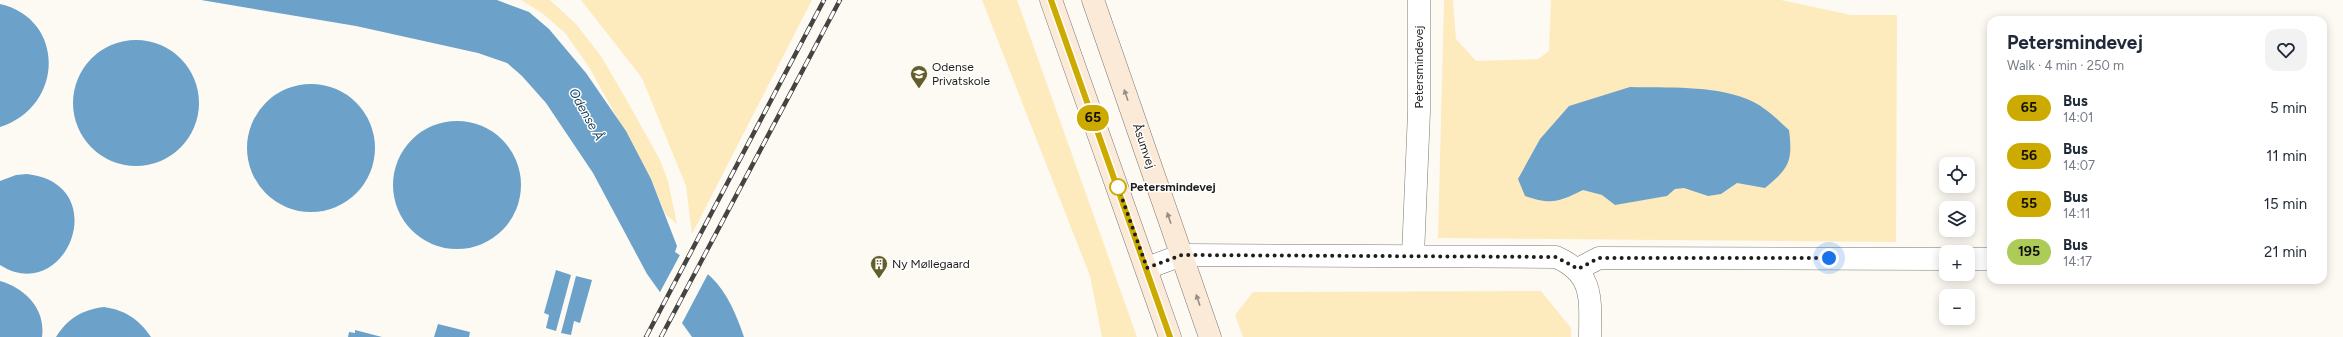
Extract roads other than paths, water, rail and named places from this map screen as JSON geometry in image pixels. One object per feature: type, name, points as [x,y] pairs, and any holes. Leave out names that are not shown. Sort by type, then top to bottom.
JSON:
[{"type":"street","points":[[1051,0],[1147,268],[1170,337]]},
{"type":"street","name":"Åsumvej","points":[[1093,0],[1210,337]]},
{"type":"street","name":"Petersmindevej","points":[[1413,255],[1419,112],[1419,0]]},
{"type":"street","points":[[1147,268],[1182,255],[1413,255],[1556,257],[1578,269],[1590,298],[1590,337]]},
{"type":"street","points":[[1578,269],[1599,258],[1939,259]]},
{"type":"street","points":[[1975,259],[1987,259]]},
{"type":"water","name":"Odense Å","points":[[201,0],[497,0],[529,12],[549,29],[586,73],[626,131],[651,179],[677,246],[675,252],[703,270],[717,283],[731,305],[744,337],[692,337],[647,274],[593,173],[546,103],[522,76],[507,63],[478,53],[356,26]]},
{"type":"water","points":[[0,4],[22,13],[37,27],[46,44],[49,64],[46,83],[36,101],[21,117],[0,127]]},
{"type":"water","points":[[136,40],[160,45],[171,51],[184,63],[194,79],[199,103],[194,127],[188,138],[176,151],[160,161],[136,166],[112,161],[101,155],[88,143],[78,127],[73,103],[78,79],[84,68],[96,55],[112,45]]},
{"type":"water","points":[[311,84],[335,89],[356,103],[370,124],[375,148],[370,172],[356,193],[335,207],[311,212],[287,207],[266,193],[252,172],[247,148],[252,124],[266,103],[287,89]]},
{"type":"water","points":[[1630,87],[1704,89],[1719,91],[1747,99],[1770,113],[1789,130],[1790,150],[1788,164],[1765,188],[1737,183],[1721,194],[1708,196],[1684,188],[1675,189],[1667,196],[1615,205],[1602,195],[1583,190],[1561,200],[1555,201],[1542,201],[1525,196],[1518,179],[1540,139],[1569,106]]},
{"type":"water","points":[[463,121],[487,128],[498,135],[507,144],[516,160],[520,172],[520,198],[514,215],[507,226],[498,235],[487,242],[470,248],[451,249],[427,242],[416,235],[407,226],[400,215],[394,198],[393,179],[400,155],[407,144],[416,135],[427,128],[444,122]]},
{"type":"water","points":[[27,174],[54,183],[69,198],[75,218],[71,239],[61,257],[44,270],[24,274],[0,265],[0,181],[16,175]]},
{"type":"water","points":[[556,270],[571,275],[556,331],[546,328],[549,315],[544,313]]},
{"type":"water","points":[[576,276],[592,280],[580,323],[574,321],[571,335],[561,333]]},
{"type":"water","points":[[0,281],[18,289],[32,301],[41,317],[42,337],[0,337]]},
{"type":"water","points":[[104,307],[119,310],[131,316],[142,325],[151,337],[56,337],[65,325],[76,316],[89,310]]},
{"type":"water","points":[[438,324],[470,332],[469,337],[434,337]]},
{"type":"water","points":[[355,330],[382,337],[348,337],[349,332],[355,333]]},
{"type":"railway","points":[[646,337],[824,0]]},
{"type":"railway","points":[[661,337],[840,0]]},
{"type":"place","name":"Odense Privatskole","points":[[919,89]]},
{"type":"place","name":"Petersmindevej","points":[[1118,187]]},
{"type":"place","name":"Ny Møllegaard","points":[[879,279]]}]
